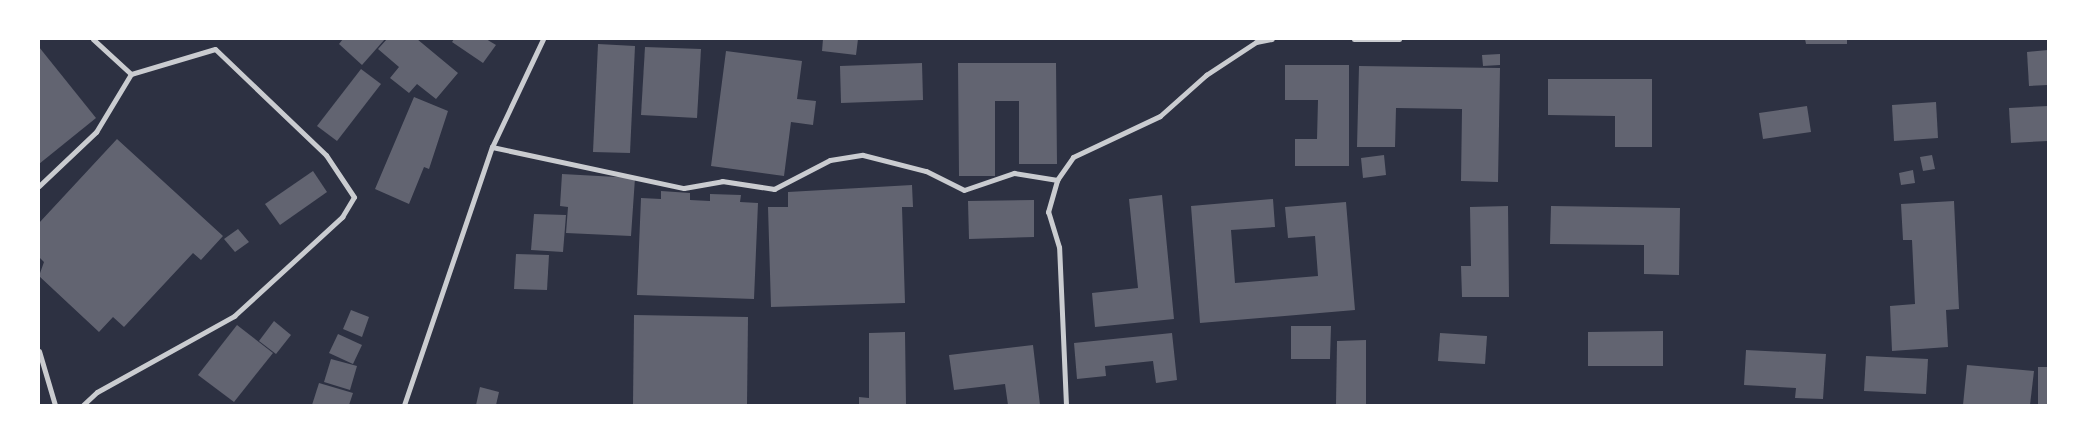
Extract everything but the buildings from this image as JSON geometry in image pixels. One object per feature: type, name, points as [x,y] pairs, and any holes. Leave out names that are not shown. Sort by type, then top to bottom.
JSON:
[{"type":"street","points":[[93,39],[131,74]]},
{"type":"street","points":[[404,405],[492,147],[543,39]]},
{"type":"street","points":[[1066,405],[1058,247],[1048,212],[1057,180],[1073,157],[1160,116],[1206,75],[1256,42],[1272,39]]},
{"type":"street","points":[[1354,39],[1399,39]]},
{"type":"street","points":[[39,186],[96,132],[131,74],[215,50],[326,155],[354,196],[342,217],[234,316],[97,392],[83,405]]},
{"type":"street","points":[[492,147],[684,188],[722,181],[774,189],[830,160],[863,155],[926,171],[964,190],[1014,173],[1057,180]]},
{"type":"street","points":[[39,351],[55,405]]}]
